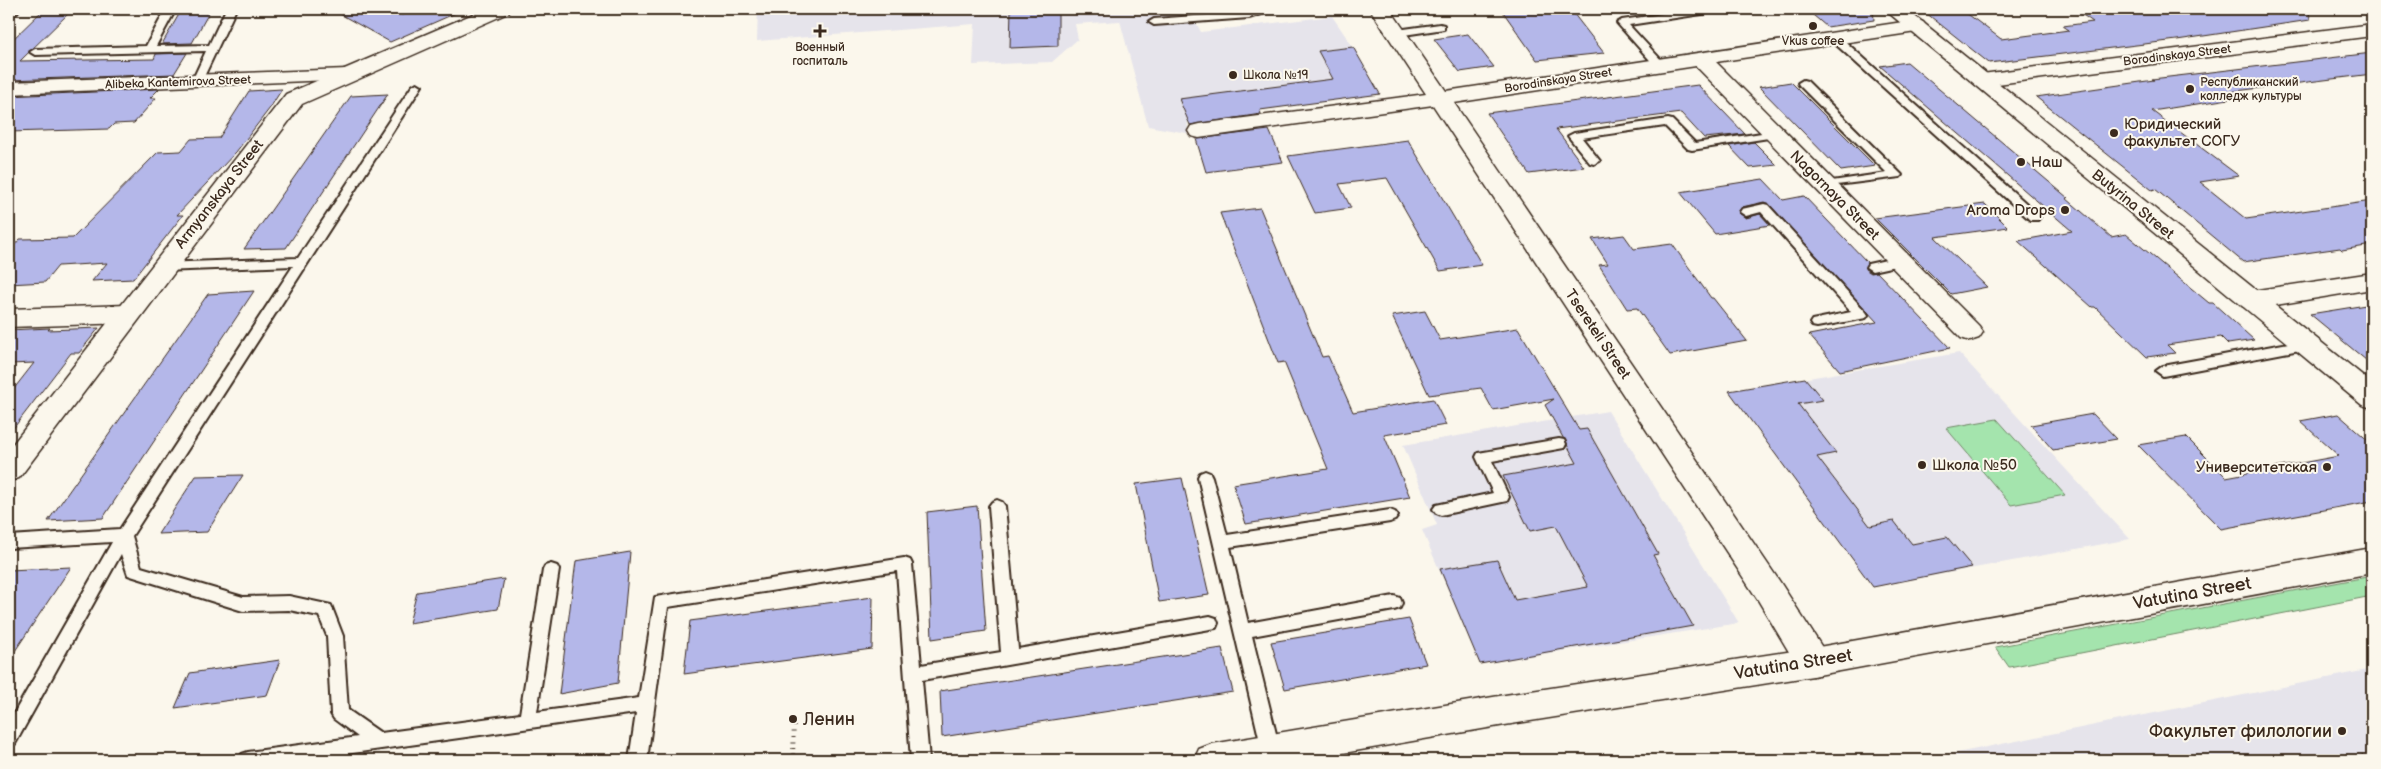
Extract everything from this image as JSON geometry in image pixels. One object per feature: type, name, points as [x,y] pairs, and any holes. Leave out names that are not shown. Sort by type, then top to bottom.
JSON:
[{"type":"street","name":"Armyanskaya Street","points":[[9,470],[162,268],[294,99],[501,9]]},
{"type":"street","name":"Tsereteli Street","points":[[1380,9],[1763,582],[1813,662]]},
{"type":"street","name":"Butyrina Street","points":[[1894,9],[2372,398]]},
{"type":"street","name":"Borodinskaya Street","points":[[1199,131],[1441,98],[1916,26]]},
{"type":"street","name":"Borodinskaya Street","points":[[1982,80],[2372,30]]},
{"type":"street","name":"Nagornaya Street","points":[[1700,58],[1970,332]]},
{"type":"street","name":"Alibeka Kantemirova Street","points":[[9,88],[347,75]]},
{"type":"street","points":[[2251,300],[2372,281]]},
{"type":"street","points":[[9,318],[127,314]]},
{"type":"street","name":"Vatutina Street","points":[[1212,760],[1505,710],[1813,662],[2372,560]]},
{"type":"lane","points":[[148,50],[171,9]]},
{"type":"lane","points":[[197,81],[231,9]]},
{"type":"lane","points":[[1154,22],[1249,15],[1272,9]]},
{"type":"lane","points":[[1660,64],[1622,23],[1715,9]]},
{"type":"lane","points":[[1397,34],[1440,27]]},
{"type":"lane","points":[[1835,38],[2034,217]]},
{"type":"lane","points":[[34,52],[213,48]]},
{"type":"lane","points":[[1803,83],[1896,175],[1825,185]]},
{"type":"lane","points":[[9,738],[124,535],[417,86]]},
{"type":"lane","points":[[1594,161],[1574,136],[1668,122],[1692,147],[1775,134]]},
{"type":"lane","points":[[1746,212],[1764,208],[1829,275],[1861,315],[1817,322]]},
{"type":"lane","points":[[162,268],[303,262]]},
{"type":"lane","points":[[1872,267],[1900,262]]},
{"type":"lane","points":[[2163,371],[2306,345]]},
{"type":"lane","points":[[1441,509],[1502,498],[1483,457],[1559,444]]},
{"type":"lane","points":[[1205,477],[1271,750]]},
{"type":"lane","points":[[997,506],[1010,657]]},
{"type":"lane","points":[[1221,542],[1390,516]]},
{"type":"lane","points":[[9,542],[124,535]]},
{"type":"lane","points":[[124,535],[134,571],[243,604],[289,603],[325,610],[335,636],[340,714],[379,742]]},
{"type":"lane","points":[[638,760],[661,602],[904,564],[920,760]]},
{"type":"lane","points":[[527,722],[551,570]]},
{"type":"lane","points":[[1243,631],[1394,603]]},
{"type":"lane","points":[[913,674],[1210,623]]},
{"type":"lane","points":[[248,760],[646,704]]},
{"type":"path","points":[[793,760],[794,717]]},
{"type":"path","points":[[2346,760],[2372,754]]},
{"type":"shaded area","name":"Школа №19","points":[[758,9],[1217,9],[1219,13],[1192,15],[1201,32],[1332,16],[1353,47],[1319,52],[1342,99],[1188,120],[1187,133],[1148,126],[1120,21],[1075,24],[1078,39],[1052,62],[973,65],[975,24],[757,41]]},
{"type":"shaded area","name":"Школа №50","points":[[1959,353],[2130,539],[1873,587],[1729,391]]},
{"type":"shaded area","points":[[1608,411],[1739,623],[1480,664],[1422,530],[1437,525],[1403,445]]},
{"type":"shaded area","points":[[2372,669],[2372,760],[1926,760],[1947,755]]},
{"type":"green space","points":[[1997,419],[2065,495],[2011,505],[1946,428]]},
{"type":"green space","points":[[2372,576],[2372,596],[2009,667],[1995,647]]},
{"type":"building","points":[[44,9],[73,9],[20,61],[154,59],[156,54],[187,53],[174,74],[9,80],[9,43]]},
{"type":"building","points":[[182,9],[211,9],[192,43],[162,44]]},
{"type":"building","points":[[331,9],[391,9],[402,15],[417,9],[465,9],[390,42]]},
{"type":"building","points":[[1011,9],[1058,9],[1058,46],[1010,48]]},
{"type":"building","points":[[1501,9],[1570,9],[1604,53],[1537,60]]},
{"type":"building","points":[[1806,9],[1873,9],[1874,20],[1827,27]]},
{"type":"building","points":[[1921,9],[1951,9],[1957,13],[1965,12],[2001,39],[2069,30],[2063,26],[2093,22],[2074,9],[2309,9],[2310,20],[2177,40],[1989,63]]},
{"type":"building","points":[[1468,34],[1494,67],[1460,72],[1434,39]]},
{"type":"building","points":[[1353,47],[1380,94],[1260,110],[1261,114],[1190,125],[1179,99],[1333,79],[1318,51]]},
{"type":"building","points":[[2372,53],[2372,74],[2220,93],[2229,99],[2152,111],[2239,176],[2200,182],[2246,219],[2372,201],[2372,245],[2342,250],[2340,248],[2243,262],[2155,189],[2152,190],[2036,97],[2154,80],[2152,79]]},
{"type":"building","points":[[1907,62],[2068,198],[2066,198],[2111,237],[2126,234],[2209,303],[2213,303],[2254,340],[2228,344],[2221,337],[2167,345],[2175,353],[2147,357],[2095,307],[2092,307],[2018,241],[2072,231],[1880,66]]},
{"type":"building","points":[[1791,82],[1875,166],[1841,171],[1759,87]]},
{"type":"building","points":[[1698,85],[1745,134],[1704,138],[1681,113],[1556,129],[1584,167],[1529,174],[1487,113]]},
{"type":"building","points":[[159,89],[150,98],[156,98],[134,123],[114,124],[109,129],[9,132],[9,96]]},
{"type":"building","points":[[282,89],[270,108],[236,152],[177,215],[183,215],[133,279],[92,281],[107,263],[58,266],[45,282],[9,284],[9,251],[20,239],[73,238],[158,152],[181,151],[191,139],[219,138],[249,91]]},
{"type":"building","points":[[388,94],[286,248],[244,249],[351,96]]},
{"type":"building","points":[[1269,130],[1283,162],[1206,172],[1196,139]]},
{"type":"building","points":[[1408,140],[1482,265],[1440,271],[1387,178],[1339,184],[1351,208],[1315,213],[1288,156]]},
{"type":"building","points":[[1754,142],[1777,165],[1750,168],[1729,146]]},
{"type":"building","points":[[1763,179],[1783,200],[1804,196],[1867,262],[1865,269],[1871,273],[1877,272],[1950,348],[1840,371],[1809,335],[1877,322],[1769,204],[1764,202],[1742,207],[1738,212],[1746,218],[1760,214],[1770,225],[1715,234],[1680,192]]},
{"type":"building","points":[[1985,204],[2008,227],[1935,237],[1987,287],[1951,294],[1875,218]]},
{"type":"building","points":[[1260,208],[1322,357],[1328,356],[1353,412],[1433,399],[1446,425],[1384,435],[1410,497],[1246,524],[1233,484],[1328,469],[1284,362],[1278,363],[1220,213]]},
{"type":"building","points":[[1624,235],[1634,249],[1672,244],[1711,298],[1713,298],[1747,341],[1670,355],[1637,308],[1627,309],[1599,265],[1608,264],[1592,239]]},
{"type":"building","points":[[254,291],[103,518],[48,521],[208,294]]},
{"type":"building","points":[[2372,304],[2372,365],[2310,314]]},
{"type":"building","points":[[1425,311],[1440,340],[1518,328],[1579,430],[1587,429],[1658,554],[1653,555],[1693,626],[1480,664],[1440,569],[1497,560],[1515,600],[1588,587],[1556,526],[1530,531],[1503,476],[1577,463],[1545,405],[1554,399],[1493,410],[1481,388],[1429,395],[1392,316]]},
{"type":"building","points":[[50,328],[48,330],[99,328],[79,353],[71,353],[9,434],[9,395],[34,363],[9,364],[9,330]]},
{"type":"building","points":[[1805,378],[1823,400],[1798,404],[1836,453],[1817,457],[1870,526],[1894,521],[1912,544],[1947,537],[1972,567],[1873,587],[1729,391]]},
{"type":"building","points":[[2093,414],[2117,439],[2053,450],[2031,425]]},
{"type":"building","name":"Университетская","points":[[2338,414],[2372,444],[2372,501],[2221,529],[2138,445],[2186,437],[2226,477],[2339,456],[2300,421]]},
{"type":"building","points":[[243,475],[207,532],[158,534],[196,476]]},
{"type":"building","points":[[1182,478],[1209,595],[1159,602],[1136,484]]},
{"type":"building","points":[[977,506],[986,631],[932,639],[927,512]]},
{"type":"building","points":[[630,552],[618,683],[559,694],[576,561]]},
{"type":"building","points":[[71,567],[9,660],[9,570]]},
{"type":"building","points":[[504,579],[498,609],[409,623],[417,592]]},
{"type":"building","points":[[873,597],[872,649],[684,674],[690,621]]},
{"type":"building","points":[[1409,619],[1426,664],[1285,689],[1271,642]]},
{"type":"building","points":[[1222,648],[1233,692],[942,737],[940,691]]},
{"type":"building","points":[[280,660],[267,695],[175,708],[190,673]]},
{"type":"place","name":"Vkus coffee","points":[[1813,26]]},
{"type":"place","name":"Военный госпиталь","points":[[820,31]]},
{"type":"place","name":"Школа №19","points":[[1233,75]]},
{"type":"place","name":"Республиканский колледж культуры","points":[[2190,89]]},
{"type":"place","name":"Юридический факультет СОГУ","points":[[2114,133]]},
{"type":"place","name":"Наш","points":[[2021,162]]},
{"type":"place","name":"Aroma Drops","points":[[2065,210]]},
{"type":"place","name":"Школа №50","points":[[1922,465]]},
{"type":"place","name":"Университетская","points":[[2327,467]]},
{"type":"place","name":"Ленин","points":[[793,719]]},
{"type":"place","name":"Факультет филологии","points":[[2342,731]]}]
